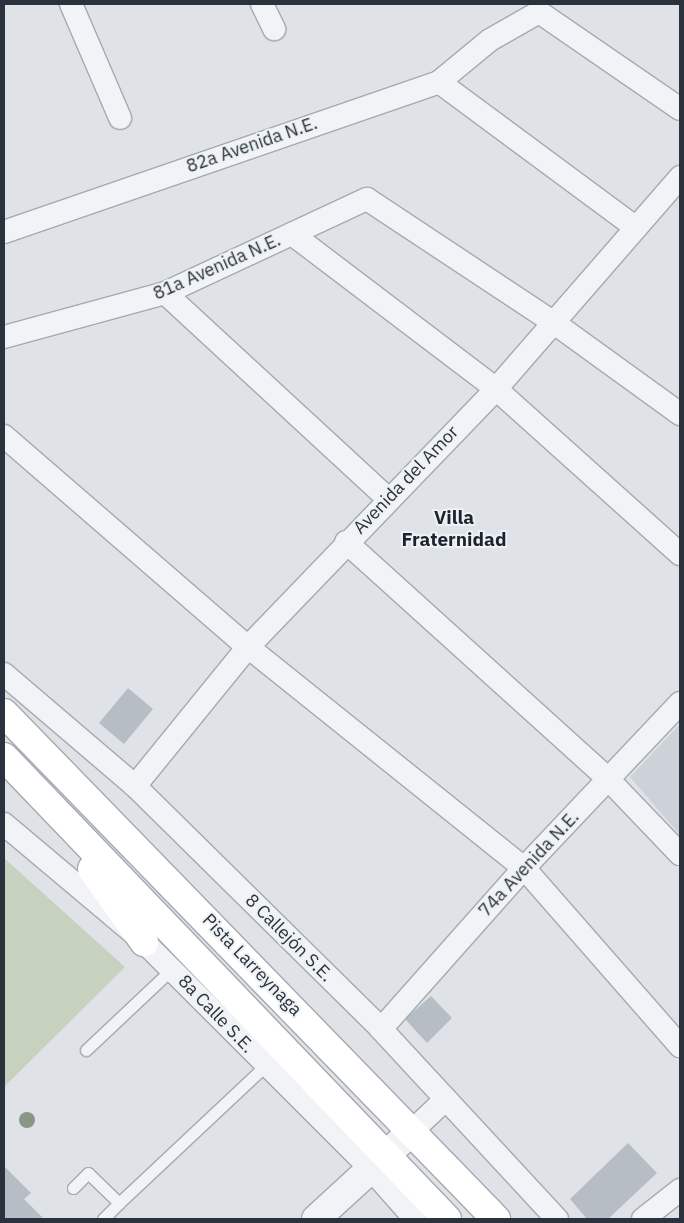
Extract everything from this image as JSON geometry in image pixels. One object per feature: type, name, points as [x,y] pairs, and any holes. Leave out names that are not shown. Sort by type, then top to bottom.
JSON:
[{"type":"main road","name":"Pista Larreynaga","points":[[4,713],[413,1130],[496,1219]]},
{"type":"main road","name":"Pista Larreynaga","points":[[4,758],[379,1160],[448,1219]]},
{"type":"main road","points":[[38,795],[144,942]]},
{"type":"street","points":[[71,4],[120,118]]},
{"type":"street","points":[[262,4],[274,29]]},
{"type":"street","name":"82a Avenida N.E.","points":[[4,232],[439,82],[490,40],[539,12],[550,16],[680,109]]},
{"type":"street","points":[[439,82],[636,228]]},
{"type":"street","name":"Avenida del Amor","points":[[135,786],[248,647],[346,542],[496,389],[680,177]]},
{"type":"street","name":"81a Avenida N.E.","points":[[4,337],[165,293],[367,199],[553,322]]},
{"type":"street","points":[[292,234],[496,389],[680,554]]},
{"type":"street","points":[[165,293],[388,499]]},
{"type":"street","points":[[553,322],[680,414]]},
{"type":"street","points":[[4,436],[248,647],[524,868],[680,1046]]},
{"type":"street","points":[[346,542],[608,779],[680,854]]},
{"type":"street","name":"8 Callejón S.E.","points":[[4,674],[135,786],[381,1029],[557,1219]]},
{"type":"street","name":"74a Avenida N.E.","points":[[381,1029],[524,868],[680,703]]},
{"type":"street","name":"8a Calle S.E.","points":[[4,824],[144,942],[266,1066],[379,1160],[415,1219]]},
{"type":"street","points":[[316,1219],[446,1099]]},
{"type":"street","points":[[644,1219],[680,1190]]},
{"type":"lane","points":[[86,1050],[172,969]]},
{"type":"lane","points":[[103,1219],[119,1203],[167,1164],[266,1066]]},
{"type":"lane","points":[[73,1188],[88,1173],[119,1203]]},
{"type":"shaded area","points":[[680,724],[680,835],[630,777]]},
{"type":"green space","points":[[4,858],[125,967],[4,1087]]},
{"type":"building","points":[[128,688],[153,709],[124,744],[99,723]]},
{"type":"building","points":[[431,996],[452,1018],[427,1043],[405,1019]]},
{"type":"building","points":[[628,1143],[657,1173],[608,1219],[587,1219],[570,1199]]},
{"type":"building","points":[[4,1166],[31,1193],[24,1199],[44,1219],[4,1219]]},
{"type":"district","name":"Villa Fraternidad","points":[[454,529]]}]
